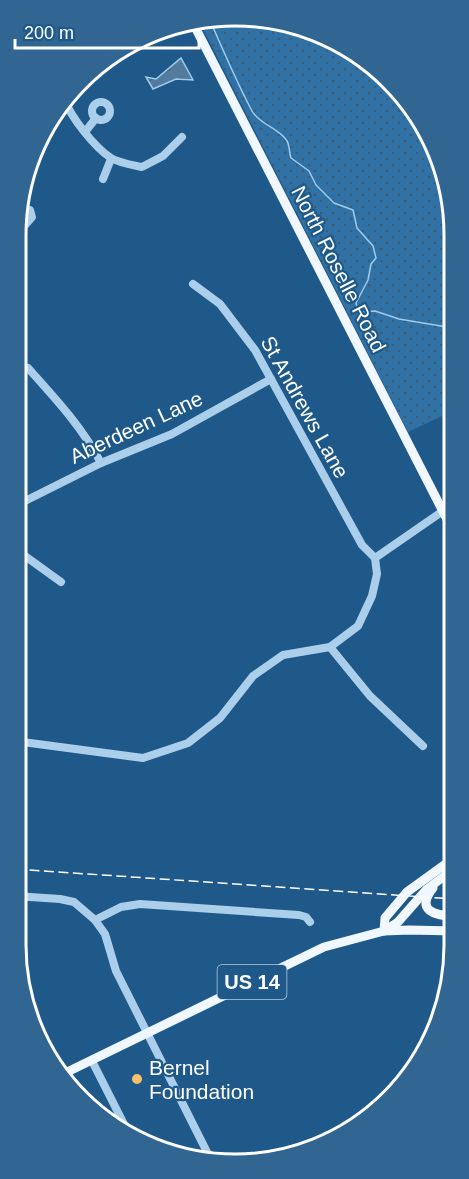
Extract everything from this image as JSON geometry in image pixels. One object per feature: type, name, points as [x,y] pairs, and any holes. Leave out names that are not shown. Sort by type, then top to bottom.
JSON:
[{"type":"main road","name":"North Roselle Road","points":[[196,29],[443,511]]},
{"type":"main road","points":[[384,931],[385,918],[407,892],[444,865]]},
{"type":"main road","points":[[384,931],[398,922],[423,893],[442,878]]},
{"type":"main road","points":[[442,878],[427,897],[427,906],[430,913],[444,916]]},
{"type":"main road","name":"US 14","points":[[70,1072],[324,947],[384,931],[444,931]]},
{"type":"street","points":[[68,108],[85,132],[111,159],[142,167],[163,156],[182,137]]},
{"type":"street","points":[[85,132],[96,118]]},
{"type":"street","points":[[103,178],[111,159]]},
{"type":"street","points":[[26,225],[32,217],[30,210],[27,209]]},
{"type":"street","name":"St Andrews Lane","points":[[193,284],[220,304],[255,350],[362,545],[375,558]]},
{"type":"street","points":[[28,368],[90,442],[101,463]]},
{"type":"street","name":"Aberdeen Lane","points":[[26,500],[101,463],[172,434],[271,379]]},
{"type":"street","points":[[26,742],[143,758],[188,743],[220,718],[253,675],[284,655],[330,647],[358,626],[372,596],[377,574],[375,558],[443,511]]},
{"type":"street","points":[[26,556],[61,582]]},
{"type":"street","points":[[330,647],[370,696],[423,746]]},
{"type":"street","points":[[26,896],[60,898],[74,902],[96,920],[105,934],[116,971],[207,1152]]},
{"type":"street","points":[[96,920],[121,907],[140,904],[299,915],[306,917],[310,922]]},
{"type":"street","points":[[92,1061],[122,1120]]},
{"type":"shaded area","points":[[262,27],[302,37],[327,47],[372,77],[392,97],[408,118],[428,155],[442,207],[444,234],[444,419],[440,417],[408,432],[203,28]]},
{"type":"water","points":[[181,58],[193,80],[176,79],[153,89],[146,77],[156,79]]},
{"type":"waterway","points":[[213,27],[255,116],[284,137],[288,143],[291,158],[309,171],[316,185],[334,203],[353,210],[357,228],[373,246],[376,258],[371,264],[368,280],[356,303],[358,310],[375,311],[399,319],[444,326]]},
{"type":"railway","points":[[26,870],[444,898]]},
{"type":"place","name":"Bernel Foundation","points":[[137,1079]]}]
